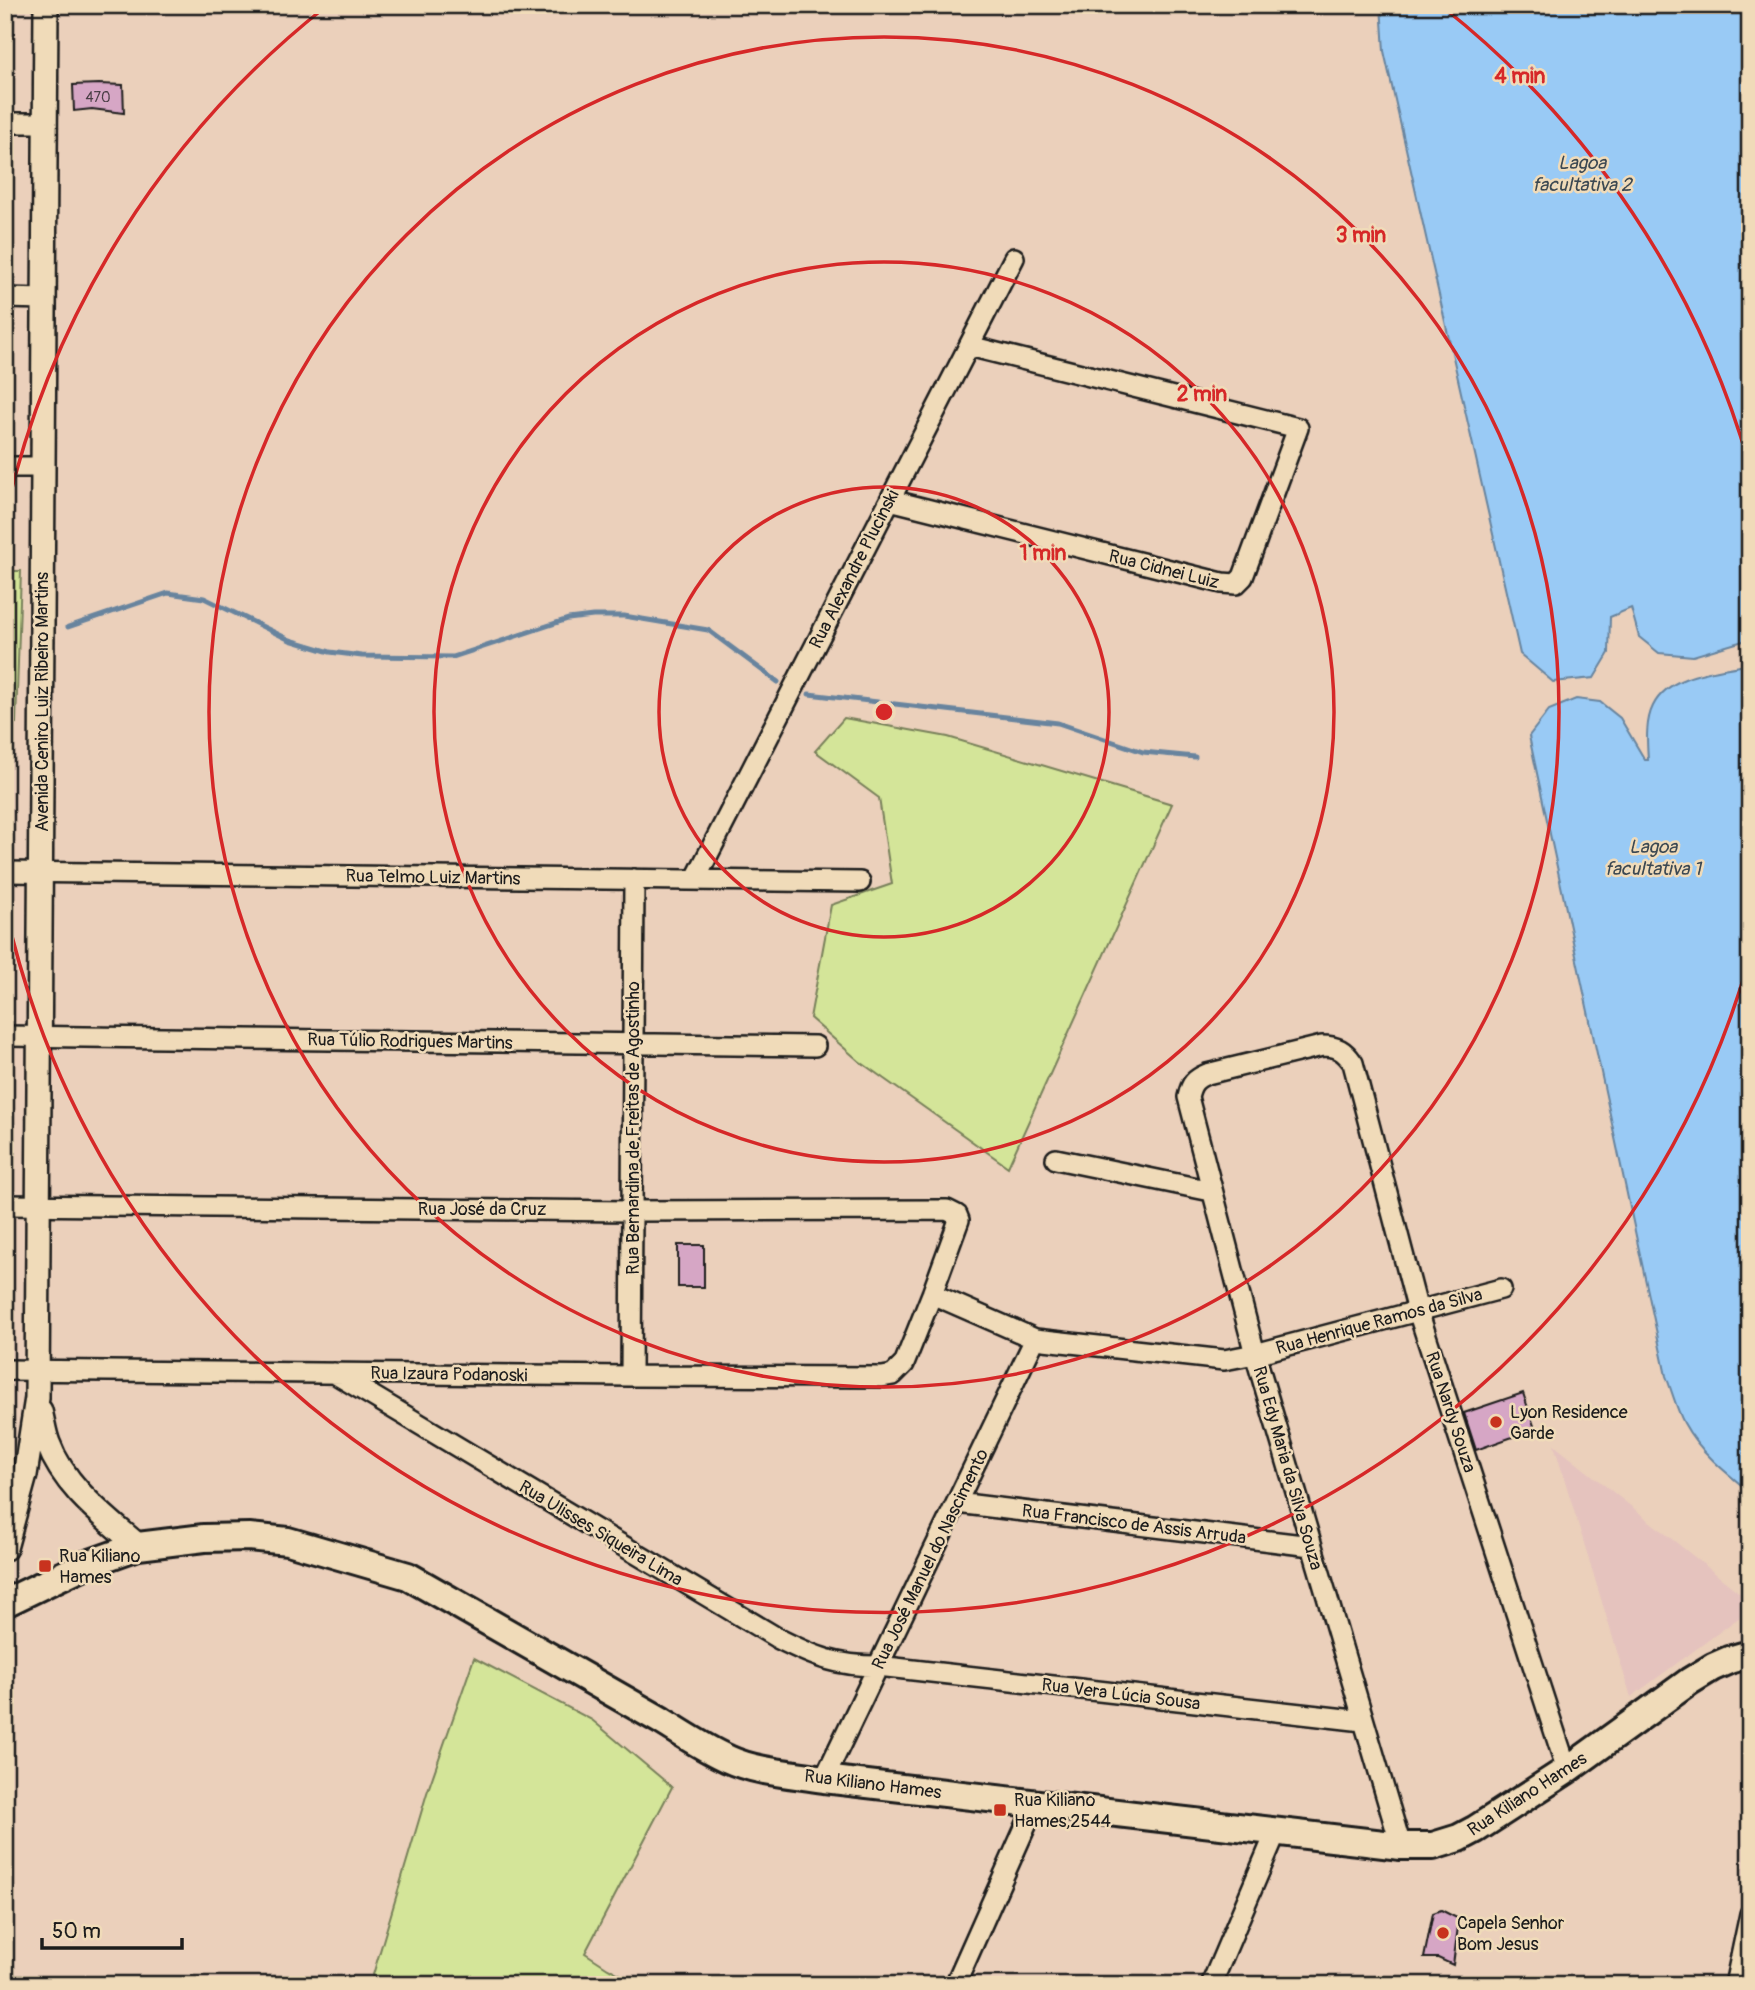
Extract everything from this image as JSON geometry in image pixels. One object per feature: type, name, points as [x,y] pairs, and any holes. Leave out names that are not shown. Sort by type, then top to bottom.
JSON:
[{"type":"main road","name":"Rua Kiliano Hames","points":[[5,1603],[82,1566],[138,1546],[204,1538],[288,1541],[408,1576],[701,1746],[730,1760],[824,1779],[1401,1846],[1433,1846],[1459,1838],[1476,1829],[1567,1770],[1713,1667],[1729,1660],[1750,1656]]},
{"type":"street","name":"Avenida Ceniro Luiz Ribeiro Martins","points":[[5,1548],[25,1475],[37,1398],[47,5]]},
{"type":"street","points":[[5,123],[45,123]]},
{"type":"street","name":"Rua Alexandre Plucinski","points":[[695,880],[1014,258]]},
{"type":"street","points":[[5,298],[45,299]]},
{"type":"street","name":"Rua Cidnei Luiz","points":[[890,500],[1222,583],[1236,584],[1243,577],[1298,428],[969,346]]},
{"type":"street","points":[[5,467],[44,467]]},
{"type":"street","name":"Rua Telmo Luiz Martins","points":[[5,872],[860,882]]},
{"type":"street","name":"Rua Bernardina de Freitas de Agostinho","points":[[631,1376],[634,879]]},
{"type":"street","name":"Rua Túlio Rodrigues Martins","points":[[5,1036],[815,1046]]},
{"type":"street","name":"Rua Nardy Souza","points":[[1190,1087],[1196,1079],[1208,1074],[1322,1046],[1333,1046],[1345,1051],[1353,1063],[1418,1311],[1567,1770]]},
{"type":"street","name":"Rua Edy Maria da Silva Souza","points":[[1190,1087],[1188,1097],[1255,1354],[1401,1846]]},
{"type":"street","points":[[1056,1158],[1211,1191]]},
{"type":"street","name":"Rua José da Cruz","points":[[5,1205],[632,1211],[947,1210],[957,1215],[959,1220],[932,1294]]},
{"type":"street","name":"Rua Henrique Ramos da Silva","points":[[932,1294],[1035,1339],[1224,1360],[1501,1289]]},
{"type":"street","name":"Rua Izaura Podanoski","points":[[5,1370],[882,1377],[893,1375],[904,1364],[932,1294]]},
{"type":"street","name":"Rua José Manuel do Nascimento","points":[[824,1779],[1035,1339]]},
{"type":"street","name":"Rua Ulisses Siqueira Lima","points":[[333,1373],[779,1639],[836,1663],[878,1666]]},
{"type":"street","name":"Avenida Ceniro Luiz Ribeiro Martins","points":[[37,1398],[47,1442],[67,1478],[100,1513],[138,1546]]},
{"type":"street","name":"Rua Francisco de Assis Arruda","points":[[957,1503],[1311,1546]]},
{"type":"street","name":"Rua Vera Lúcia Sousa","points":[[878,1666],[1363,1721]]},
{"type":"street","points":[[955,1985],[1036,1803]]},
{"type":"street","points":[[1211,1985],[1276,1832]]},
{"type":"street","points":[[1735,1985],[1750,1914]]},
{"type":"shaded area","points":[[1554,1445],[1746,1598],[1740,1617],[1631,1697]]},
{"type":"green space","points":[[5,571],[21,571],[16,723],[5,724]]},
{"type":"green space","points":[[844,718],[948,737],[1172,804],[1008,1167],[859,1061],[810,1018],[831,905],[892,884],[879,798],[815,751]]},
{"type":"green space","points":[[474,1658],[592,1720],[672,1787],[585,1953],[639,1985],[370,1985],[427,1793]]},
{"type":"water","name":"Lagoa facultativa 2","points":[[1381,5],[1750,5],[1750,639],[1693,656],[1659,653],[1639,637],[1631,608],[1610,617],[1609,653],[1594,678],[1553,682],[1520,654],[1384,51]]},
{"type":"water","name":"Lagoa facultativa 1","points":[[1750,664],[1750,1492],[1697,1443],[1684,1423],[1666,1376],[1529,736],[1549,710],[1576,699],[1600,702],[1620,718],[1645,760],[1648,760],[1649,719],[1660,695],[1682,680],[1695,675]]},
{"type":"building","points":[[73,85],[123,85],[124,113],[92,109],[74,111]]},
{"type":"building","points":[[678,1245],[704,1245],[704,1287],[678,1287]]},
{"type":"building","name":"Lyon Residence Garde","points":[[1523,1393],[1535,1429],[1476,1450],[1464,1413]]},
{"type":"building","name":"Capela Senhor Bom Jesus","points":[[1441,1910],[1459,1919],[1453,1965],[1438,1958],[1424,1958],[1433,1913]]},
{"type":"waterway","points":[[68,627],[168,593],[204,598],[290,640],[330,652],[362,656],[453,657],[568,619],[624,616],[708,630],[778,682]]},
{"type":"waterway","points":[[809,694],[1058,723],[1143,752],[1195,757]]},
{"type":"place","name":"Lyon Residence Garde","points":[[1496,1422]]},
{"type":"place","name":"Rua Kiliano Hames","points":[[45,1566]]},
{"type":"place","name":"Rua Kiliano Hames,2544","points":[[1000,1810]]},
{"type":"place","name":"Capela Senhor Bom Jesus","points":[[1443,1933]]}]
